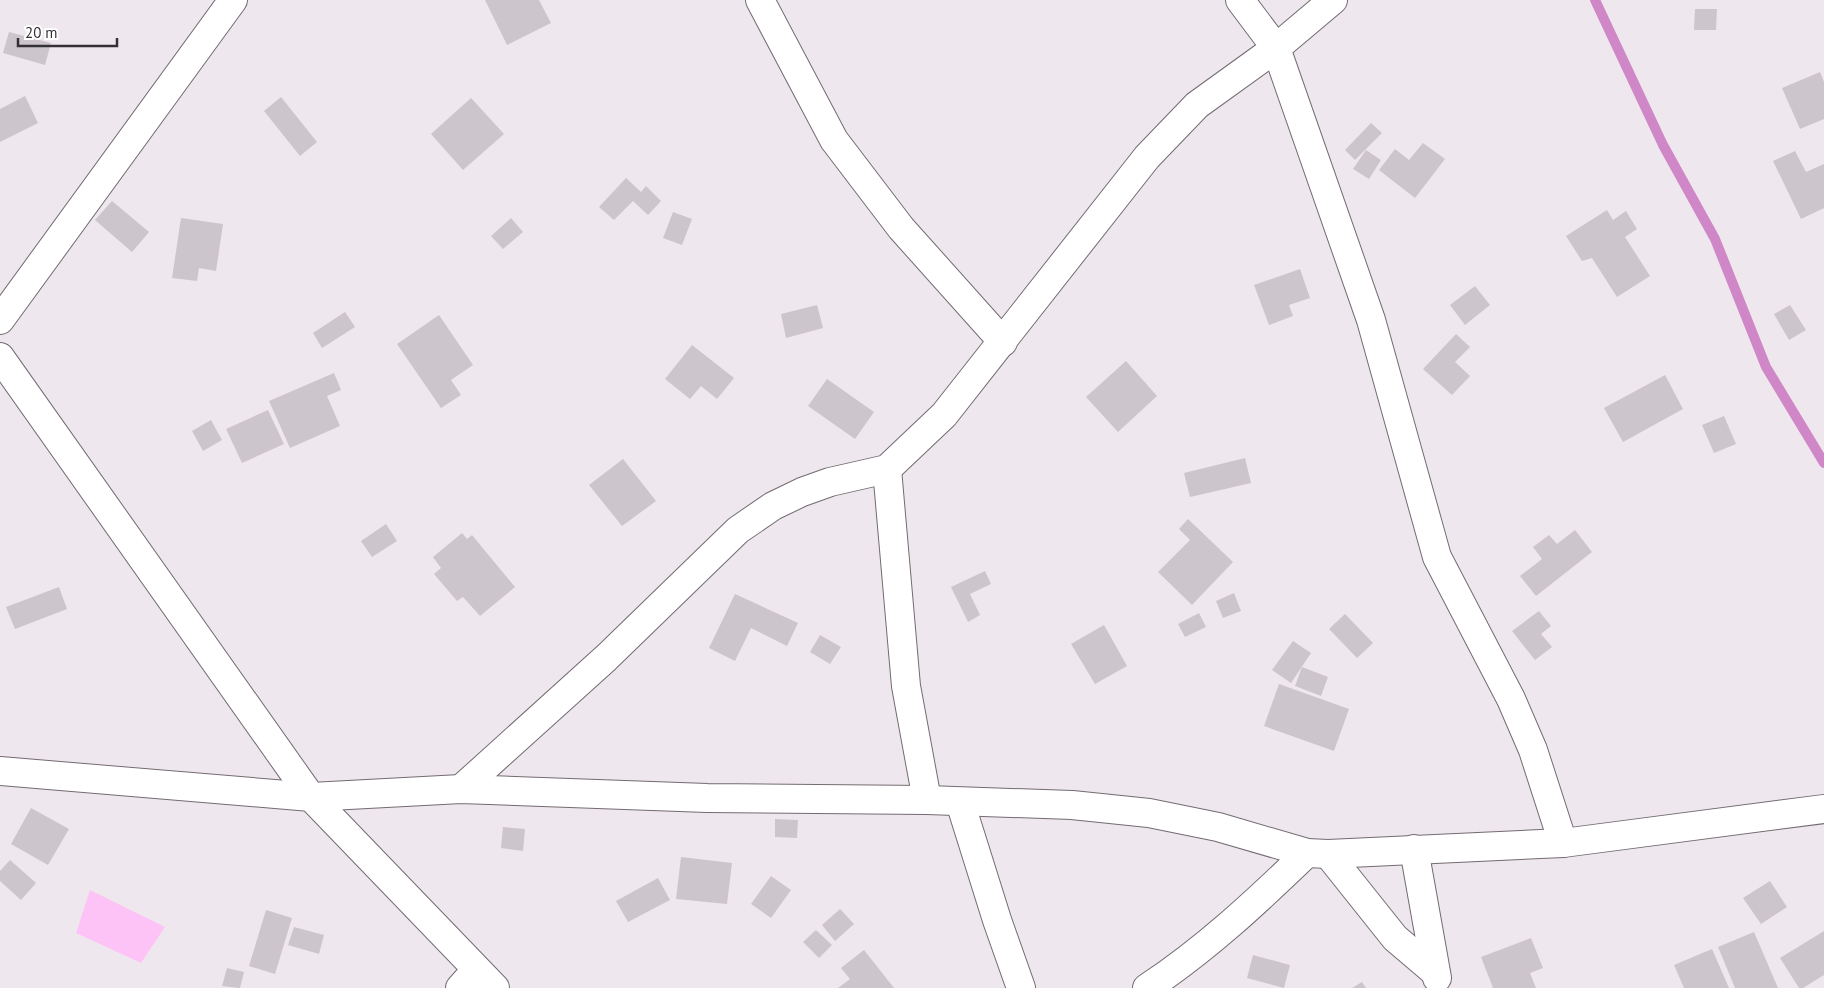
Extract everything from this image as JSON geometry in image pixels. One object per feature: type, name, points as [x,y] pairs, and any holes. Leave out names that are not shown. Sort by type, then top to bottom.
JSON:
[{"type":"street","points":[[0,320],[233,0]]},
{"type":"street","points":[[1240,0],[1276,48],[1371,320],[1437,557],[1511,699],[1533,750],[1563,843]]},
{"type":"street","points":[[461,789],[606,658],[738,530],[773,506],[802,492],[830,482],[887,469],[944,415],[1003,342],[1146,156],[1197,105],[1276,48],[1333,0]]},
{"type":"street","points":[[771,6],[834,140],[902,228],[1003,342]]},
{"type":"street","points":[[3,368],[311,797],[477,982]]},
{"type":"street","points":[[887,469],[906,686],[927,800]]},
{"type":"street","points":[[0,771],[311,797],[461,789],[707,798],[927,800],[1072,805],[1149,813],[1218,827],[1317,854],[1563,843],[1824,809]]},
{"type":"street","points":[[960,802],[997,920],[1021,988]]},
{"type":"street","points":[[1414,849],[1438,980]]},
{"type":"street","points":[[1317,854],[1395,938],[1438,980]]},
{"type":"street","points":[[1147,988],[1186,962],[1317,854]]},
{"type":"shaded area","points":[[90,890],[165,927],[141,963],[76,933]]},
{"type":"building","points":[[485,0],[539,0],[551,23],[507,45]]},
{"type":"building","points":[[1695,9],[1717,9],[1716,30],[1694,30]]},
{"type":"building","points":[[9,32],[51,43],[45,65],[3,53]]},
{"type":"building","points":[[1820,72],[1824,82],[1824,119],[1800,129],[1782,88]]},
{"type":"building","points":[[25,96],[38,123],[0,142],[0,109]]},
{"type":"building","points":[[281,97],[317,142],[300,156],[264,111]]},
{"type":"building","points":[[471,98],[504,134],[463,170],[431,134]]},
{"type":"building","points":[[1371,123],[1382,133],[1355,160],[1345,150]]},
{"type":"building","points":[[1423,143],[1445,159],[1415,198],[1379,170],[1395,149],[1409,160]]},
{"type":"building","points":[[1366,150],[1381,160],[1369,179],[1353,169]]},
{"type":"building","points":[[1795,151],[1806,172],[1824,164],[1824,208],[1801,219],[1773,161]]},
{"type":"building","points":[[626,178],[641,192],[646,186],[661,201],[648,215],[633,201],[614,220],[599,207]]},
{"type":"building","points":[[112,201],[149,232],[132,252],[95,220]]},
{"type":"building","points":[[1607,210],[1613,220],[1626,211],[1637,229],[1625,237],[1650,276],[1617,297],[1592,258],[1582,261],[1566,236]]},
{"type":"building","points":[[673,212],[692,219],[682,245],[663,238]]},
{"type":"building","points":[[181,218],[223,224],[216,271],[199,268],[197,281],[172,278]]},
{"type":"building","points":[[511,218],[523,232],[503,249],[491,236]]},
{"type":"building","points":[[1300,269],[1310,298],[1289,305],[1293,316],[1269,325],[1254,285]]},
{"type":"building","points":[[1475,286],[1490,305],[1465,325],[1450,305]]},
{"type":"building","points":[[817,305],[823,328],[786,338],[781,314]]},
{"type":"building","points":[[1790,305],[1806,330],[1789,340],[1774,314]]},
{"type":"building","points":[[345,312],[355,327],[322,348],[313,333]]},
{"type":"building","points":[[439,315],[473,365],[451,380],[461,395],[441,408],[397,344]]},
{"type":"building","points":[[1456,334],[1470,347],[1455,362],[1470,376],[1452,395],[1423,369]]},
{"type":"building","points":[[692,345],[734,378],[717,399],[701,386],[690,399],[665,379]]},
{"type":"building","points":[[1126,361],[1157,396],[1118,432],[1086,397]]},
{"type":"building","points":[[334,373],[341,390],[327,396],[340,426],[290,448],[269,401]]},
{"type":"building","points":[[1665,375],[1683,409],[1623,442],[1604,408]]},
{"type":"building","points":[[827,379],[874,412],[855,439],[808,406]]},
{"type":"building","points":[[268,410],[284,444],[242,463],[226,429]]},
{"type":"building","points":[[1724,416],[1736,444],[1714,453],[1702,425]]},
{"type":"building","points":[[211,420],[222,440],[203,451],[192,431]]},
{"type":"building","points":[[1245,458],[1251,483],[1190,497],[1184,473]]},
{"type":"building","points":[[623,459],[656,501],[622,526],[589,485]]},
{"type":"building","points":[[1188,519],[1233,562],[1192,605],[1158,572],[1190,540],[1179,529]]},
{"type":"building","points":[[386,524],[397,541],[372,557],[361,541]]},
{"type":"building","points":[[1575,530],[1592,552],[1536,596],[1520,576],[1542,559],[1533,547],[1549,535],[1557,544]]},
{"type":"building","points":[[462,533],[467,539],[472,535],[515,587],[480,616],[463,597],[457,601],[434,574],[441,568],[433,557]]},
{"type":"building","points":[[985,571],[991,584],[970,594],[980,615],[968,622],[951,587]]},
{"type":"building","points":[[59,587],[67,609],[15,629],[6,607]]},
{"type":"building","points":[[1234,593],[1241,611],[1223,618],[1216,601]]},
{"type":"building","points":[[735,594],[798,623],[787,646],[751,628],[735,661],[709,648]]},
{"type":"building","points":[[1539,611],[1551,626],[1541,634],[1552,647],[1535,660],[1512,631]]},
{"type":"building","points":[[1199,613],[1206,627],[1185,637],[1178,624]]},
{"type":"building","points":[[1345,614],[1373,643],[1357,658],[1329,629]]},
{"type":"building","points":[[1104,625],[1127,666],[1095,684],[1071,644]]},
{"type":"building","points":[[820,635],[841,647],[830,664],[810,652]]},
{"type":"building","points":[[1293,641],[1311,653],[1291,683],[1272,670]]},
{"type":"building","points":[[1302,667],[1328,677],[1321,696],[1295,686]]},
{"type":"building","points":[[1279,684],[1349,709],[1334,751],[1264,726]]},
{"type":"building","points":[[31,808],[69,829],[48,865],[11,844]]},
{"type":"building","points":[[775,819],[798,820],[797,838],[775,837]]},
{"type":"building","points":[[503,827],[525,829],[523,851],[501,848]]},
{"type":"building","points":[[681,857],[732,863],[727,904],[676,899]]},
{"type":"building","points":[[10,860],[36,883],[21,900],[0,881],[0,871]]},
{"type":"building","points":[[771,876],[791,890],[771,918],[751,904]]},
{"type":"building","points":[[658,878],[670,900],[628,922],[616,901]]},
{"type":"building","points":[[1770,881],[1787,907],[1761,924],[1743,898]]},
{"type":"building","points":[[840,909],[854,924],[835,941],[822,925]]},
{"type":"building","points":[[266,910],[292,918],[275,974],[249,966]]},
{"type":"building","points":[[294,927],[324,935],[319,954],[288,945]]},
{"type":"building","points":[[816,930],[832,945],[819,958],[803,942]]},
{"type":"building","points":[[1824,931],[1824,975],[1803,988],[1799,988],[1780,958]]},
{"type":"building","points":[[1754,932],[1778,988],[1735,988],[1718,947]]},
{"type":"building","points":[[1531,938],[1543,968],[1530,973],[1536,988],[1493,988],[1481,957]]},
{"type":"building","points":[[1712,949],[1729,988],[1684,988],[1674,965]]},
{"type":"building","points":[[864,950],[894,988],[838,988],[850,979],[841,968]]},
{"type":"building","points":[[1253,955],[1290,965],[1284,988],[1247,978]]},
{"type":"building","points":[[227,968],[244,972],[240,988],[222,986]]},
{"type":"building","points":[[1362,982],[1366,988],[1352,988]]},
{"type":"waterway","points":[[1595,0],[1663,145],[1715,239],[1766,367],[1824,463]]}]
